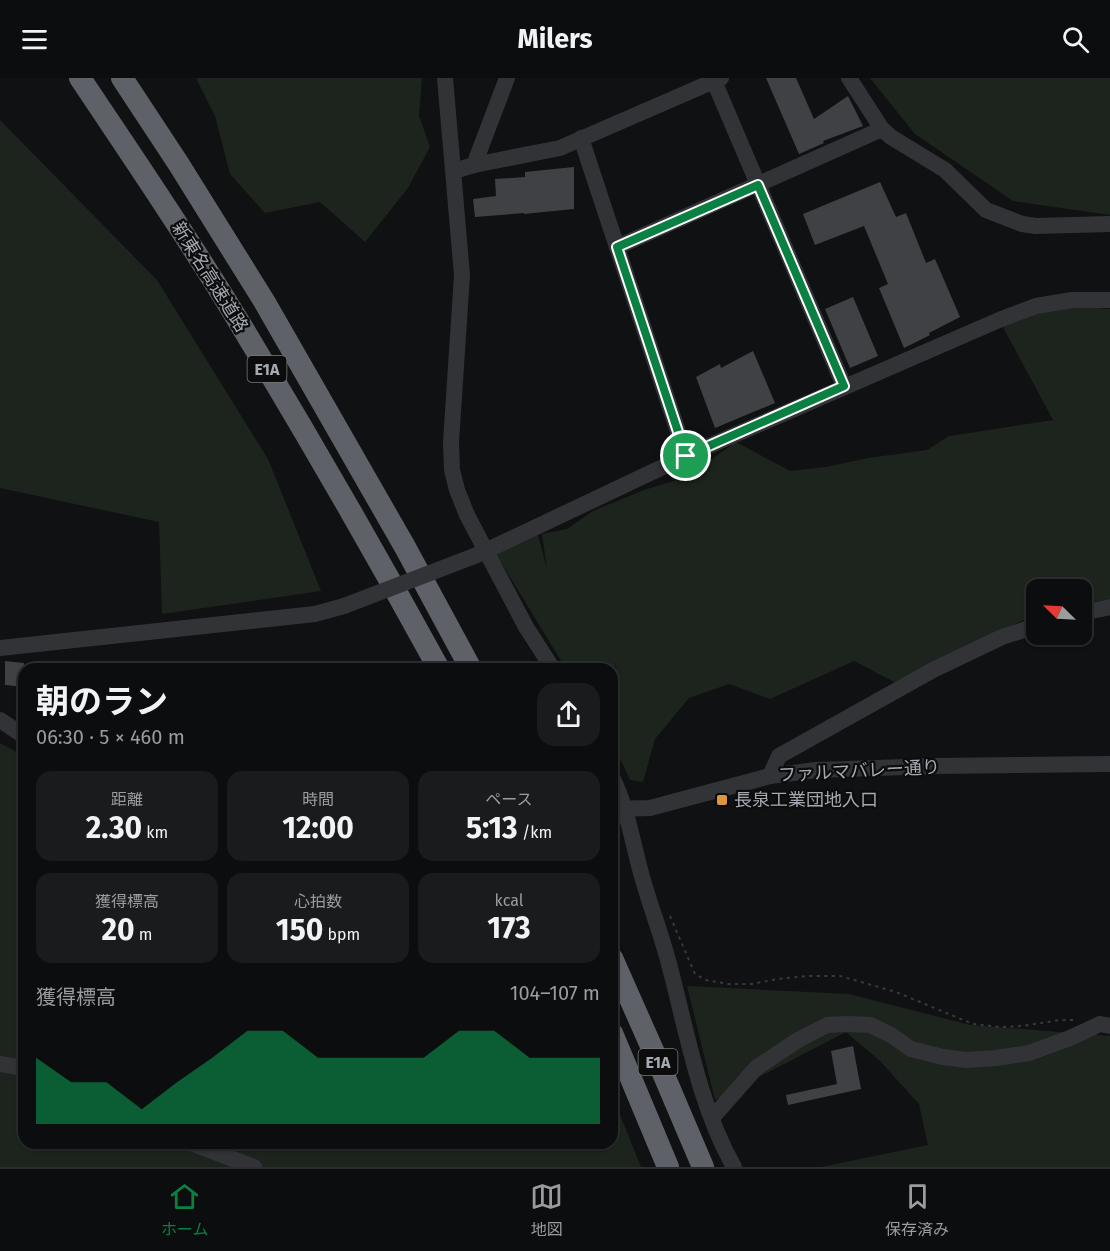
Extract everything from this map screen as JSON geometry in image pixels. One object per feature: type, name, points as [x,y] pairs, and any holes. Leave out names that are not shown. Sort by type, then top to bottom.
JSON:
[{"type":"highway","name":"新東名高速道路","points":[[80,78],[238,321],[381,562],[436,663]]},
{"type":"highway","name":"新東名高速道路","points":[[122,78],[264,301],[405,547],[468,663]]},
{"type":"highway","name":"E1A","points":[[618,972],[703,1167]]},
{"type":"highway","name":"E1A","points":[[618,1047],[668,1167]]},
{"type":"street","points":[[445,78],[462,275],[451,442],[452,470],[457,490],[482,553],[549,663]]},
{"type":"street","points":[[474,165],[507,78]]},
{"type":"street","points":[[849,78],[882,129],[945,171],[986,210],[1022,224],[1036,226],[1110,224]]},
{"type":"street","points":[[454,171],[560,148],[717,80],[758,185],[844,386]]},
{"type":"street","points":[[617,247],[882,129]]},
{"type":"street","points":[[581,138],[686,456]]},
{"type":"street","points":[[0,648],[315,614],[344,606],[482,553],[686,456],[999,320],[1036,306],[1072,300],[1110,300]]},
{"type":"street","points":[[1092,611],[1110,607]]},
{"type":"street","points":[[770,776],[779,756],[933,670],[1002,637],[1026,629]]},
{"type":"street","points":[[0,720],[18,732]]},
{"type":"street","name":"ファルマバレー通り","points":[[619,809],[650,808],[770,776],[816,770],[1110,764]]},
{"type":"street","points":[[619,809],[669,966],[712,1118],[734,1167]]},
{"type":"street","points":[[712,1118],[756,1068],[798,1040],[827,1025],[870,1025],[891,1035],[911,1049],[966,1060],[1029,1053],[1105,1025]]},
{"type":"street","points":[[0,1064],[18,1067]]},
{"type":"street","points":[[207,1149],[254,1167]]},
{"type":"path","points":[[669,914],[695,974],[706,980],[728,984],[752,984],[807,976],[840,976],[896,992],[973,1024],[1001,1027],[1077,1020],[1105,1025]]},
{"type":"shaded area","points":[[196,78],[422,78],[419,116],[430,147],[408,188],[365,242],[320,202],[265,213],[230,174],[215,116]]},
{"type":"shaded area","points":[[870,78],[1110,78],[1110,215],[1013,201],[915,134]]},
{"type":"shaded area","points":[[0,120],[157,280],[268,459],[321,591],[162,614],[159,522],[0,488]]},
{"type":"shaded area","points":[[1073,306],[1110,309],[1110,599],[1092,602],[1092,579],[1026,579],[1026,619],[898,684],[854,661],[770,699],[729,684],[689,698],[655,739],[643,782],[630,780],[618,754],[618,663],[562,663],[496,554],[538,535],[547,569],[542,534],[567,529],[593,511],[644,490],[686,477],[736,442],[790,471],[927,450],[949,436],[1053,420],[1003,327],[1037,313]]},
{"type":"shaded area","points":[[0,743],[18,753],[18,1149],[618,1149],[618,1110],[641,1167],[0,1167]]},
{"type":"shaded area","points":[[687,986],[849,994],[970,1025],[1110,1036],[1110,1167],[821,1167],[928,1145],[919,1104],[880,1061],[846,1032],[715,1100]]},
{"type":"building","points":[[766,78],[796,78],[814,119],[848,96],[863,126],[823,141],[824,143],[799,154]]},
{"type":"building","points":[[574,167],[574,209],[475,217],[473,199],[496,196],[495,179],[525,177],[525,172]]},
{"type":"building","points":[[880,182],[896,217],[906,213],[926,263],[935,259],[960,317],[904,348],[879,288],[888,284],[864,226],[815,245],[803,214]]},
{"type":"building","points":[[853,297],[878,356],[850,368],[825,309]]},
{"type":"building","points":[[753,351],[775,403],[715,428],[696,377],[720,364],[721,368]]},
{"type":"building","points":[[5,661],[24,663],[18,663],[18,686],[5,685]]},
{"type":"building","points":[[853,1046],[861,1089],[788,1105],[786,1095],[837,1084],[831,1051]]},
{"type":"place","name":"長泉工業団地入口","points":[[722,800]]},
{"type":"route","points":[[758,185],[844,386],[686,456],[617,247],[758,185]]}]
